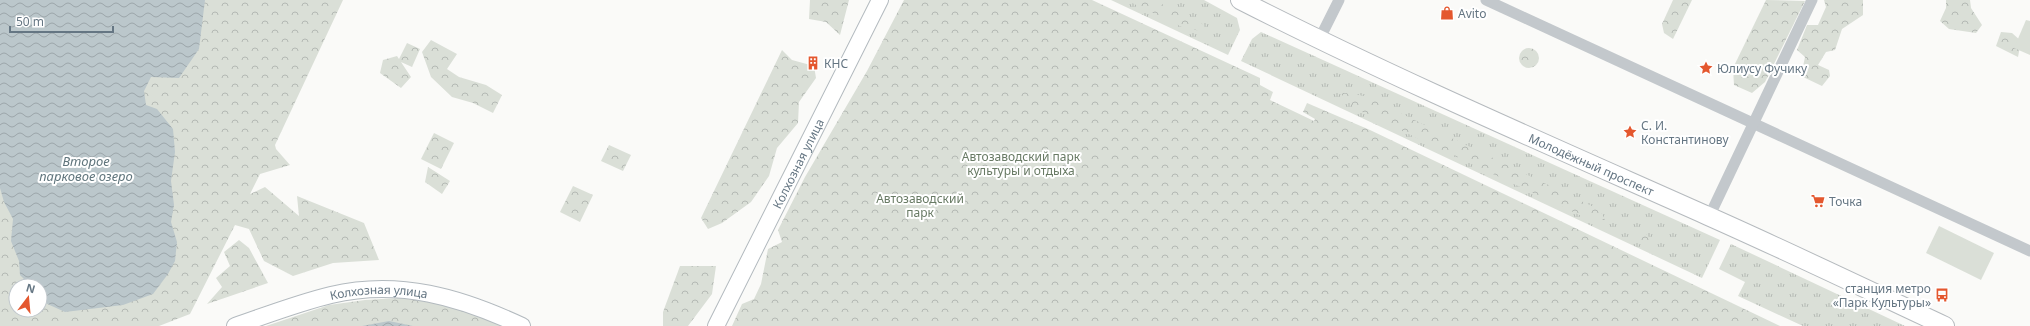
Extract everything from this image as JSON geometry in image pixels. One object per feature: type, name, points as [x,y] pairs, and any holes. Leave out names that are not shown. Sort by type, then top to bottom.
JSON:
[{"type":"main road","name":"Колхозная улица","points":[[716,326],[880,0]]},
{"type":"main road","name":"Молодёжный проспект","points":[[1240,0],[1319,40],[1546,146],[1709,217],[1945,326]]},
{"type":"main road","name":"Колхозная улица","points":[[235,326],[299,303],[366,289],[432,293],[461,300],[522,326]]},
{"type":"street","points":[[1319,40],[1339,0]]},
{"type":"street","points":[[1486,0],[2030,251]]},
{"type":"street","points":[[1709,217],[1812,0]]},
{"type":"green space","points":[[0,0],[343,0],[275,145],[276,149],[290,165],[260,174],[250,194],[265,187],[299,216],[297,196],[364,223],[379,260],[333,263],[293,276],[264,261],[249,229],[235,225],[190,314],[159,326],[0,326]]},
{"type":"green space","points":[[810,0],[849,0],[840,35],[826,22],[809,19]]},
{"type":"green space","name":"Автозаводский парк культуры и отдыха","points":[[904,0],[1092,0],[1260,78],[1260,85],[1273,92],[1270,100],[1314,121],[1315,119],[1303,112],[1307,103],[1370,130],[1780,326],[732,326],[742,304],[754,299],[761,284],[768,249],[782,242],[778,230],[805,177],[867,71]]},
{"type":"green space","points":[[1111,0],[1204,0],[1237,18],[1240,30],[1228,55]]},
{"type":"green space","points":[[1126,0],[1153,0],[1196,20],[1204,25],[1205,31],[1186,29]]},
{"type":"green space","points":[[1673,0],[1692,0],[1673,39],[1664,33],[1662,24]]},
{"type":"green space","points":[[1766,0],[1805,1],[1765,82],[1752,93],[1734,85],[1733,68]]},
{"type":"green space","points":[[1824,0],[1863,0],[1863,15],[1842,29],[1835,50],[1826,52],[1818,65],[1829,70],[1830,76],[1822,86],[1801,76],[1805,57],[1797,50],[1807,25],[1818,25],[1826,7]]},
{"type":"green space","points":[[1946,0],[1970,0],[1971,8],[1982,25],[1976,33],[1949,29],[1940,21],[1946,8]]},
{"type":"green space","points":[[2026,20],[2030,21],[2030,55],[2014,48]]},
{"type":"green space","points":[[1261,32],[1720,240],[1702,278],[1241,61],[1252,39]]},
{"type":"green space","points":[[2001,32],[2012,33],[2021,41],[2018,57],[1996,46]]},
{"type":"green space","points":[[431,40],[457,54],[447,69],[459,77],[486,85],[502,95],[493,113],[473,103],[452,97],[431,77],[422,52]]},
{"type":"green space","points":[[407,43],[420,49],[412,67],[401,62],[411,77],[401,88],[380,73],[383,60],[397,56],[399,59]]},
{"type":"green space","points":[[1529,48],[1536,51],[1539,58],[1536,65],[1529,68],[1522,65],[1519,58],[1522,51]]},
{"type":"green space","points":[[782,50],[792,60],[814,66],[816,78],[799,102],[798,123],[777,148],[769,176],[751,202],[722,223],[708,229],[701,218]]},
{"type":"green space","points":[[1339,92],[1365,96],[1600,210],[1605,220],[1590,220],[1356,109]]},
{"type":"green space","points":[[434,133],[454,143],[441,169],[421,159]]},
{"type":"green space","points":[[609,145],[631,155],[623,171],[601,161]]},
{"type":"green space","points":[[428,167],[450,181],[442,194],[425,182]]},
{"type":"green space","points":[[573,186],[593,195],[580,222],[560,212]]},
{"type":"green space","points":[[1939,226],[1994,253],[1981,280],[1926,253]]},
{"type":"green space","points":[[1644,231],[1655,245],[1638,243],[1628,232]]},
{"type":"green space","points":[[239,240],[249,248],[268,283],[207,304],[222,287],[216,278],[230,266],[224,252]]},
{"type":"green space","points":[[1731,244],[1905,326],[1803,326],[1738,296],[1745,282],[1719,269]]},
{"type":"green space","points":[[680,266],[716,266],[712,294],[688,326],[663,326],[663,312]]},
{"type":"green space","points":[[398,298],[425,301],[451,307],[477,315],[502,326],[266,326],[329,305],[365,300]]},
{"type":"water","name":"Второе парковое озеро","points":[[0,0],[205,0],[199,49],[179,78],[151,77],[144,91],[146,105],[157,109],[173,129],[175,152],[171,181],[174,205],[171,222],[177,242],[175,261],[168,274],[153,294],[123,305],[65,312],[48,304],[48,278],[23,278],[20,275],[19,261],[11,241],[13,219],[4,202],[0,188]]},
{"type":"water","points":[[389,321],[413,326],[362,326]]},
{"type":"place","name":"Avito","points":[[1447,13]]},
{"type":"place","name":"КНС","points":[[813,63]]},
{"type":"place","name":"Юлиусу Фучику","points":[[1706,68]]},
{"type":"place","name":"С. И. Константинову","points":[[1630,132]]},
{"type":"place","name":"Точка","points":[[1818,201]]},
{"type":"place","name":"станция метро «Парк Культуры»","points":[[1942,295]]},
{"type":"park label","name":"Автозаводский парк","points":[[920,205]]}]
